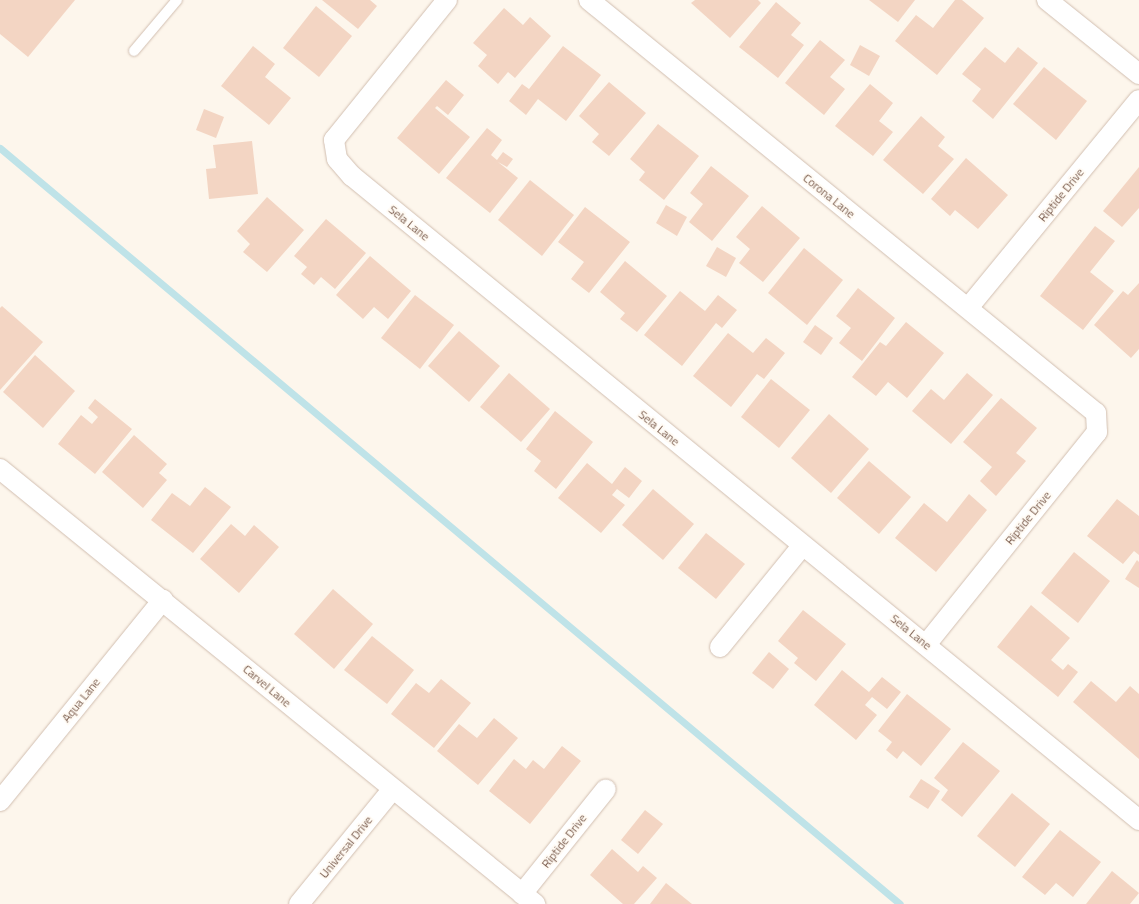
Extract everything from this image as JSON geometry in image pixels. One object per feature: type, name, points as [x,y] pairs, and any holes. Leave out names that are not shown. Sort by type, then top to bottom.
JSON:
[{"type":"street","name":"Sela Lane","points":[[447,0],[334,140],[337,159],[352,176],[802,546],[926,645],[1139,820]]},
{"type":"street","name":"Corona Lane","points":[[589,0],[1070,392]]},
{"type":"street","points":[[1047,0],[1139,74]]},
{"type":"street","name":"Riptide Drive","points":[[968,308],[1139,100]]},
{"type":"street","name":"Riptide Drive","points":[[926,645],[1097,432],[1096,413],[1070,392]]},
{"type":"street","name":"Carvel Lane","points":[[0,469],[163,600],[392,790],[528,899]]},
{"type":"street","points":[[720,647],[802,546]]},
{"type":"street","name":"Aqua Lane","points":[[0,801],[163,600]]},
{"type":"street","name":"Riptide Drive","points":[[528,899],[606,789]]},
{"type":"street","name":"Universal Drive","points":[[299,904],[392,790]]},
{"type":"lane","points":[[134,52],[177,0]]},
{"type":"building","points":[[0,0],[75,0],[28,57],[0,34]]},
{"type":"building","points":[[322,0],[370,0],[377,6],[358,29]]},
{"type":"building","points":[[695,0],[758,0],[761,3],[730,38],[691,3]]},
{"type":"building","points":[[869,0],[915,0],[898,22]]},
{"type":"building","points":[[955,0],[962,0],[984,18],[937,75],[895,41],[916,15],[933,28]]},
{"type":"building","points":[[776,2],[801,23],[791,35],[804,45],[778,78],[739,47]]},
{"type":"building","points":[[316,6],[352,36],[319,77],[283,48]]},
{"type":"building","points":[[504,8],[523,25],[530,17],[551,36],[515,78],[508,72],[498,84],[478,66],[487,55],[473,43]]},
{"type":"building","points":[[820,40],[845,60],[830,77],[845,89],[824,115],[785,83]]},
{"type":"building","points":[[860,45],[880,56],[869,76],[850,65]]},
{"type":"building","points":[[253,46],[275,64],[265,77],[291,98],[269,125],[221,86]]},
{"type":"building","points":[[563,46],[601,75],[566,121],[538,99],[526,115],[509,101],[522,84],[529,89]]},
{"type":"building","points":[[985,47],[1005,63],[1018,47],[1038,63],[993,119],[972,101],[981,89],[962,74]]},
{"type":"building","points":[[1044,67],[1087,101],[1056,140],[1013,104]]},
{"type":"building","points":[[446,80],[464,95],[448,115],[437,106],[435,108],[470,137],[439,174],[397,138]]},
{"type":"building","points":[[609,82],[646,113],[609,156],[592,142],[599,134],[579,116]]},
{"type":"building","points":[[870,84],[893,103],[879,121],[893,132],[873,156],[835,126]]},
{"type":"building","points":[[204,109],[224,117],[216,138],[196,130]]},
{"type":"building","points":[[921,116],[945,137],[938,146],[954,159],[923,194],[883,160]]},
{"type":"building","points":[[658,124],[699,156],[664,200],[639,180],[645,172],[630,159]]},
{"type":"building","points":[[487,128],[502,140],[491,155],[497,160],[503,152],[513,159],[507,167],[498,162],[518,178],[490,213],[446,178]]},
{"type":"building","points":[[252,141],[258,194],[209,199],[206,169],[216,168],[213,145]]},
{"type":"building","points":[[966,158],[1008,195],[978,229],[955,210],[950,216],[931,199]]},
{"type":"building","points":[[711,166],[749,196],[712,241],[689,222],[703,204],[690,193]]},
{"type":"building","points":[[1139,167],[1139,208],[1122,227],[1103,211]]},
{"type":"building","points":[[530,180],[574,215],[542,256],[498,220]]},
{"type":"building","points":[[267,197],[304,230],[267,272],[243,252],[250,244],[237,231]]},
{"type":"building","points":[[666,205],[687,217],[677,236],[656,223]]},
{"type":"building","points":[[762,206],[800,238],[763,282],[739,263],[750,249],[736,237]]},
{"type":"building","points":[[585,207],[630,242],[589,293],[571,279],[584,262],[558,242]]},
{"type":"building","points":[[326,219],[366,253],[335,289],[321,277],[314,285],[301,274],[307,267],[294,256]]},
{"type":"building","points":[[1095,226],[1115,241],[1090,272],[1114,291],[1083,330],[1040,296]]},
{"type":"building","points":[[717,247],[736,258],[726,277],[706,266]]},
{"type":"building","points":[[804,248],[843,280],[807,325],[768,293]]},
{"type":"building","points":[[370,256],[411,291],[388,319],[374,307],[363,319],[336,295]]},
{"type":"building","points":[[625,261],[667,296],[637,332],[620,319],[625,313],[600,292]]},
{"type":"building","points":[[1139,283],[1139,349],[1131,358],[1094,325],[1123,291],[1128,295]]},
{"type":"building","points":[[858,288],[895,318],[862,361],[839,343],[851,328],[836,316]]},
{"type":"building","points":[[680,291],[705,311],[718,295],[737,310],[722,328],[716,323],[682,366],[644,335]]},
{"type":"building","points":[[415,295],[454,325],[420,369],[381,338]]},
{"type":"building","points":[[2,306],[43,342],[0,390],[0,308]]},
{"type":"building","points":[[906,322],[944,353],[907,398],[888,382],[876,396],[852,377],[880,342],[886,346]]},
{"type":"building","points":[[815,325],[833,338],[821,355],[803,342]]},
{"type":"building","points":[[459,331],[500,366],[469,402],[428,366]]},
{"type":"building","points":[[728,333],[753,353],[766,338],[785,353],[764,379],[757,374],[731,407],[693,376]]},
{"type":"building","points":[[35,355],[75,391],[43,428],[3,392]]},
{"type":"building","points":[[509,373],[550,409],[521,442],[480,407]]},
{"type":"building","points":[[967,373],[993,395],[951,444],[912,411],[931,389],[944,400]]},
{"type":"building","points":[[771,379],[810,410],[779,448],[741,417]]},
{"type":"building","points":[[1001,398],[1037,428],[1016,453],[1026,461],[996,496],[980,481],[992,467],[963,442]]},
{"type":"building","points":[[95,399],[132,429],[95,474],[58,444],[81,415],[92,424],[98,417],[88,408]]},
{"type":"building","points":[[555,411],[593,442],[556,489],[534,471],[541,461],[526,449]]},
{"type":"building","points":[[829,414],[869,449],[831,493],[791,458]]},
{"type":"building","points":[[134,435],[167,464],[159,473],[167,480],[143,508],[102,472]]},
{"type":"building","points":[[869,461],[911,497],[879,534],[837,498]]},
{"type":"building","points":[[587,463],[612,484],[625,467],[642,481],[629,498],[617,489],[612,495],[625,505],[601,533],[558,498]]},
{"type":"building","points":[[205,487],[231,507],[193,553],[151,520],[172,493],[190,506]]},
{"type":"building","points":[[653,489],[694,524],[663,560],[622,525]]},
{"type":"building","points":[[969,494],[987,510],[936,572],[895,538],[924,503],[947,522]]},
{"type":"building","points":[[1117,499],[1139,516],[1139,555],[1134,551],[1123,564],[1087,536]]},
{"type":"building","points":[[231,524],[245,536],[254,525],[279,547],[239,593],[200,559]]},
{"type":"building","points":[[706,533],[745,564],[716,599],[678,568]]},
{"type":"building","points":[[1074,552],[1110,581],[1078,623],[1041,593]]},
{"type":"building","points":[[1137,560],[1139,562],[1139,588],[1125,579]]},
{"type":"building","points":[[333,589],[373,624],[334,669],[294,634]]},
{"type":"building","points":[[1031,605],[1070,638],[1051,660],[1063,670],[1068,664],[1078,672],[1058,697],[997,647]]},
{"type":"building","points":[[803,610],[846,644],[816,681],[794,663],[798,658],[778,641]]},
{"type":"building","points":[[372,636],[414,670],[387,704],[344,670]]},
{"type":"building","points":[[769,652],[789,669],[773,689],[752,673]]},
{"type":"building","points":[[842,670],[869,692],[882,677],[901,692],[887,709],[872,697],[865,705],[877,715],[856,740],[814,705]]},
{"type":"building","points":[[441,679],[471,703],[434,748],[391,714],[416,683],[429,693]]},
{"type":"building","points":[[1091,681],[1116,702],[1130,686],[1139,694],[1139,759],[1073,702]]},
{"type":"building","points":[[907,694],[951,729],[921,766],[903,751],[897,759],[886,750],[892,742],[878,731]]},
{"type":"building","points":[[494,718],[518,738],[478,785],[437,751],[459,724],[477,738]]},
{"type":"building","points":[[963,742],[1000,771],[962,817],[941,800],[948,790],[934,778]]},
{"type":"building","points":[[562,746],[581,761],[530,824],[489,791],[514,759],[526,769],[533,760],[544,769]]},
{"type":"building","points":[[921,779],[940,791],[928,809],[909,797]]},
{"type":"building","points":[[1012,793],[1050,824],[1015,867],[977,836]]},
{"type":"building","points":[[645,810],[663,824],[638,854],[621,840]]},
{"type":"building","points":[[1060,830],[1101,862],[1073,897],[1056,883],[1045,895],[1022,877]]},
{"type":"building","points":[[612,849],[638,872],[643,866],[657,878],[634,904],[623,904],[590,875]]},
{"type":"building","points":[[1112,871],[1139,893],[1130,904],[1086,904]]},
{"type":"building","points":[[666,883],[692,904],[650,904]]},
{"type":"waterway","points":[[0,148],[900,904]]}]
